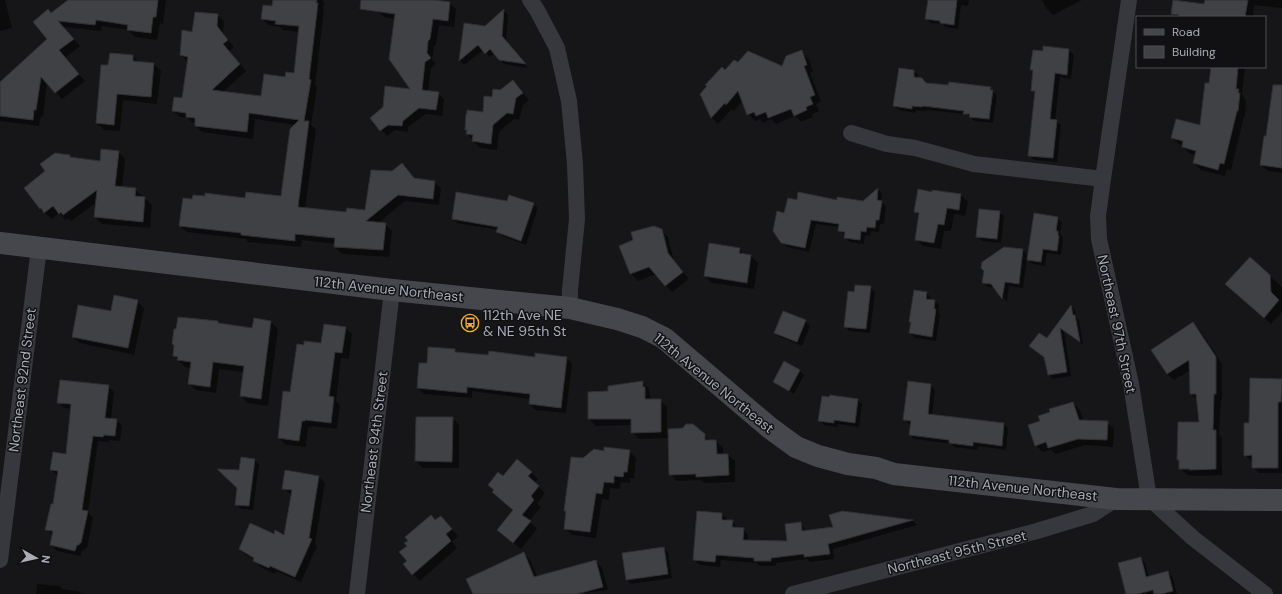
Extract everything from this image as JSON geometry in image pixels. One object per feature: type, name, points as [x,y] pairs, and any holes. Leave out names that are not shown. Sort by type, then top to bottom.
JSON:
[{"type":"street","points":[[530,0],[557,48],[569,101],[576,164],[577,219],[570,290],[570,308]]},
{"type":"street","name":"Northeast 97th Street","points":[[1129,0],[1102,179],[1098,216],[1099,239],[1131,384],[1149,498]]},
{"type":"street","points":[[851,133],[887,144],[914,148],[974,164],[1102,179]]},
{"type":"street","name":"112th Avenue Northeast","points":[[0,243],[155,260],[392,290],[570,308],[617,319],[642,327],[664,338],[770,428],[796,448],[848,464],[876,468],[894,474],[1116,499],[1282,500]]},
{"type":"street","name":"Northeast 92nd Street","points":[[0,560],[39,248]]},
{"type":"street","name":"Northeast 94th Street","points":[[357,594],[392,290]]},
{"type":"street","points":[[1149,498],[1194,538],[1265,594]]},
{"type":"street","name":"Northeast 95th Street","points":[[793,594],[1037,531],[1093,514],[1116,499]]},
{"type":"building","points":[[68,0],[158,0],[156,17],[153,17],[151,33],[127,30],[128,25],[96,20],[95,25],[58,21],[74,39],[59,50],[79,74],[55,93],[41,77],[33,120],[0,116],[0,82],[47,39],[33,22],[48,9],[51,13]]},
{"type":"building","points":[[273,0],[317,0],[316,3],[318,3],[309,79],[311,80],[304,121],[309,121],[298,207],[346,212],[347,208],[365,210],[371,170],[392,171],[402,163],[414,178],[435,181],[433,199],[398,195],[366,221],[386,223],[383,250],[334,247],[335,238],[295,234],[295,241],[179,226],[183,198],[192,199],[193,195],[205,196],[205,193],[245,198],[246,192],[281,196],[290,129],[299,120],[249,113],[247,132],[195,126],[195,118],[186,117],[186,113],[172,111],[174,97],[182,98],[188,57],[180,55],[182,30],[192,32],[195,12],[218,14],[217,26],[228,40],[223,44],[240,64],[212,90],[261,96],[264,74],[285,77],[286,72],[294,73],[299,26],[275,24],[276,21],[261,19],[263,5],[272,6]]},
{"type":"building","points":[[361,0],[434,0],[450,2],[448,21],[433,19],[427,53],[431,58],[425,62],[422,90],[439,92],[436,110],[419,108],[403,121],[402,126],[388,125],[380,131],[370,118],[383,107],[385,86],[410,89],[389,59],[395,14],[360,9]]},
{"type":"building","points":[[928,0],[957,0],[954,25],[925,19]]},
{"type":"building","points":[[1173,0],[1204,4],[1205,0],[1248,0],[1245,16],[1179,16],[1171,14]]},
{"type":"building","points":[[504,9],[502,36],[526,64],[499,60],[490,49],[485,54],[478,45],[459,61],[464,23],[485,26]]},
{"type":"building","points":[[1043,46],[1069,49],[1067,75],[1055,73],[1050,119],[1057,120],[1053,158],[1028,156],[1035,91],[1031,91],[1033,70],[1030,70],[1033,50],[1043,51]]},
{"type":"building","points":[[802,50],[807,65],[804,66],[815,95],[810,97],[813,104],[806,107],[807,110],[794,116],[791,109],[768,118],[766,112],[756,116],[754,112],[747,115],[738,91],[726,105],[725,103],[711,118],[700,94],[707,86],[705,85],[722,67],[725,70],[734,60],[738,62],[748,51],[782,66],[786,56]]},
{"type":"building","points":[[110,53],[133,55],[133,61],[154,63],[151,97],[117,94],[114,125],[96,123],[101,65],[108,65]]},
{"type":"building","points":[[899,68],[914,70],[914,77],[922,78],[926,83],[948,85],[949,82],[991,87],[990,90],[993,90],[989,119],[969,117],[970,114],[963,114],[964,111],[923,106],[912,106],[912,109],[893,106]]},
{"type":"building","points":[[1211,68],[1238,68],[1236,89],[1239,89],[1238,93],[1240,93],[1238,111],[1224,164],[1220,163],[1218,170],[1193,163],[1196,151],[1182,147],[1183,141],[1171,138],[1176,119],[1200,125],[1205,83],[1209,83]]},
{"type":"building","points":[[513,80],[523,93],[516,98],[513,114],[507,113],[493,125],[491,144],[472,141],[473,135],[466,134],[467,130],[465,130],[467,110],[483,112],[484,96],[492,97],[493,89],[500,90]]},
{"type":"building","points":[[1273,85],[1282,85],[1282,168],[1260,165],[1264,136],[1266,136]]},
{"type":"building","points":[[101,149],[119,151],[115,186],[136,188],[135,196],[145,197],[143,222],[94,217],[97,190],[63,215],[61,212],[59,214],[53,206],[44,213],[24,188],[45,171],[40,164],[55,153],[70,155],[70,157],[100,161]]},
{"type":"building","points":[[878,188],[877,200],[882,201],[879,220],[876,220],[875,228],[867,227],[866,232],[861,231],[860,240],[844,238],[845,232],[838,231],[839,224],[811,220],[805,248],[781,243],[773,231],[777,211],[784,213],[788,198],[797,200],[798,192],[837,200],[837,197],[863,201]]},
{"type":"building","points":[[918,189],[932,192],[932,190],[961,194],[959,210],[947,208],[944,225],[938,224],[934,243],[915,240],[919,213],[914,212]]},
{"type":"building","points":[[456,192],[507,201],[509,195],[534,203],[521,241],[496,232],[498,227],[452,219]]},
{"type":"building","points":[[979,209],[1000,211],[997,239],[976,237]]},
{"type":"building","points":[[1034,213],[1058,217],[1056,231],[1058,231],[1059,236],[1057,251],[1043,249],[1041,262],[1027,260]]},
{"type":"building","points":[[654,226],[662,229],[668,253],[683,272],[665,286],[649,267],[630,274],[619,246],[633,240],[631,232]]},
{"type":"building","points":[[709,243],[740,248],[739,253],[751,255],[747,283],[704,276]]},
{"type":"building","points":[[1004,247],[1023,249],[1019,284],[1005,282],[1002,299],[991,284],[982,283],[984,271],[981,268],[982,262]]},
{"type":"building","points":[[1250,257],[1270,275],[1271,292],[1279,300],[1264,318],[1225,284]]},
{"type":"building","points":[[855,285],[871,286],[866,329],[844,327],[848,291],[854,292]]},
{"type":"building","points":[[914,290],[927,292],[926,299],[935,300],[934,309],[936,309],[932,337],[909,333],[911,322],[909,322]]},
{"type":"building","points":[[114,295],[138,300],[128,348],[72,337],[78,305],[111,311]]},
{"type":"building","points":[[1071,305],[1073,315],[1075,315],[1080,342],[1060,328],[1067,372],[1048,375],[1044,357],[1029,346],[1039,333],[1047,338]]},
{"type":"building","points":[[783,311],[806,320],[797,342],[774,333]]},
{"type":"building","points":[[178,317],[218,321],[218,323],[252,328],[254,318],[271,321],[261,399],[240,396],[244,366],[213,362],[210,387],[188,384],[191,362],[177,360],[178,357],[173,356],[174,345],[172,344],[174,329],[176,329]]},
{"type":"building","points":[[1193,322],[1216,357],[1216,394],[1214,394],[1213,430],[1216,430],[1216,469],[1179,469],[1179,460],[1177,460],[1178,422],[1199,422],[1196,394],[1190,394],[1189,360],[1167,374],[1151,350]]},
{"type":"building","points":[[324,324],[346,327],[342,353],[335,352],[329,396],[334,397],[331,423],[305,420],[302,421],[299,441],[278,438],[283,391],[290,392],[297,344],[304,345],[304,341],[321,343]]},
{"type":"building","points":[[428,347],[455,349],[455,352],[488,355],[489,351],[535,357],[535,353],[567,357],[561,408],[529,404],[530,394],[467,387],[467,393],[417,388],[419,363],[427,363]]},
{"type":"building","points":[[784,361],[800,370],[789,391],[773,382]]},
{"type":"building","points":[[1250,378],[1282,379],[1281,402],[1278,402],[1278,468],[1252,468],[1252,455],[1244,456],[1244,423],[1249,423]]},
{"type":"building","points":[[60,380],[109,385],[105,418],[117,419],[115,436],[93,436],[82,510],[88,511],[81,543],[77,545],[75,551],[50,545],[53,531],[45,530],[51,504],[53,504],[58,471],[50,470],[53,452],[66,454],[71,404],[57,403]]},
{"type":"building","points":[[643,381],[643,387],[645,387],[645,399],[661,399],[661,432],[631,433],[631,419],[588,419],[588,392],[608,391],[608,386]]},
{"type":"building","points":[[908,381],[931,384],[928,414],[1004,423],[1002,446],[973,442],[973,446],[949,443],[949,440],[909,435],[911,421],[903,420]]},
{"type":"building","points":[[830,395],[858,399],[855,423],[834,420],[834,423],[818,421],[822,396],[829,397]]},
{"type":"building","points":[[1073,402],[1079,420],[1108,421],[1107,440],[1078,439],[1048,448],[1046,442],[1035,446],[1028,425],[1040,421],[1038,416],[1050,412],[1049,409]]},
{"type":"building","points":[[416,417],[453,417],[452,462],[415,461]]},
{"type":"building","points":[[686,424],[693,424],[705,434],[705,440],[716,440],[717,454],[728,454],[729,475],[696,477],[696,474],[669,475],[668,429],[683,428]]},
{"type":"building","points":[[604,447],[630,450],[627,472],[624,472],[623,477],[614,476],[614,483],[604,482],[602,494],[596,493],[590,532],[564,529],[566,511],[564,511],[571,457],[583,458],[594,449],[604,451]]},
{"type":"building","points":[[241,457],[255,459],[249,506],[235,505],[237,488],[217,469],[239,470]]},
{"type":"building","points":[[517,459],[532,472],[528,476],[539,486],[531,496],[534,500],[522,515],[531,521],[513,543],[497,530],[513,510],[492,492],[494,490],[488,485],[498,472],[503,476]]},
{"type":"building","points":[[285,470],[319,476],[309,538],[312,539],[295,577],[270,566],[269,568],[253,561],[254,558],[239,549],[250,523],[274,534],[275,530],[284,535],[292,490],[282,489]]},
{"type":"building","points":[[697,511],[722,513],[722,520],[733,520],[732,527],[744,528],[743,540],[787,541],[785,524],[801,522],[802,531],[833,527],[829,515],[842,511],[913,520],[828,544],[830,554],[804,557],[804,554],[771,558],[771,561],[754,561],[754,558],[716,555],[715,562],[693,560]]},
{"type":"building","points":[[431,515],[435,520],[441,516],[452,529],[446,534],[451,541],[412,575],[403,564],[407,561],[399,552],[407,546],[404,543],[408,541],[405,537]]},
{"type":"building","points":[[664,547],[668,574],[626,580],[622,553]]},
{"type":"building","points":[[524,552],[534,577],[596,560],[603,587],[577,594],[473,594],[466,579]]},
{"type":"building","points":[[1141,557],[1146,577],[1168,571],[1173,591],[1162,594],[1154,594],[1153,590],[1138,594],[1126,594],[1118,563]]},
{"type":"place","name":"112th Ave NE & NE 95th St","points":[[470,323]]}]
